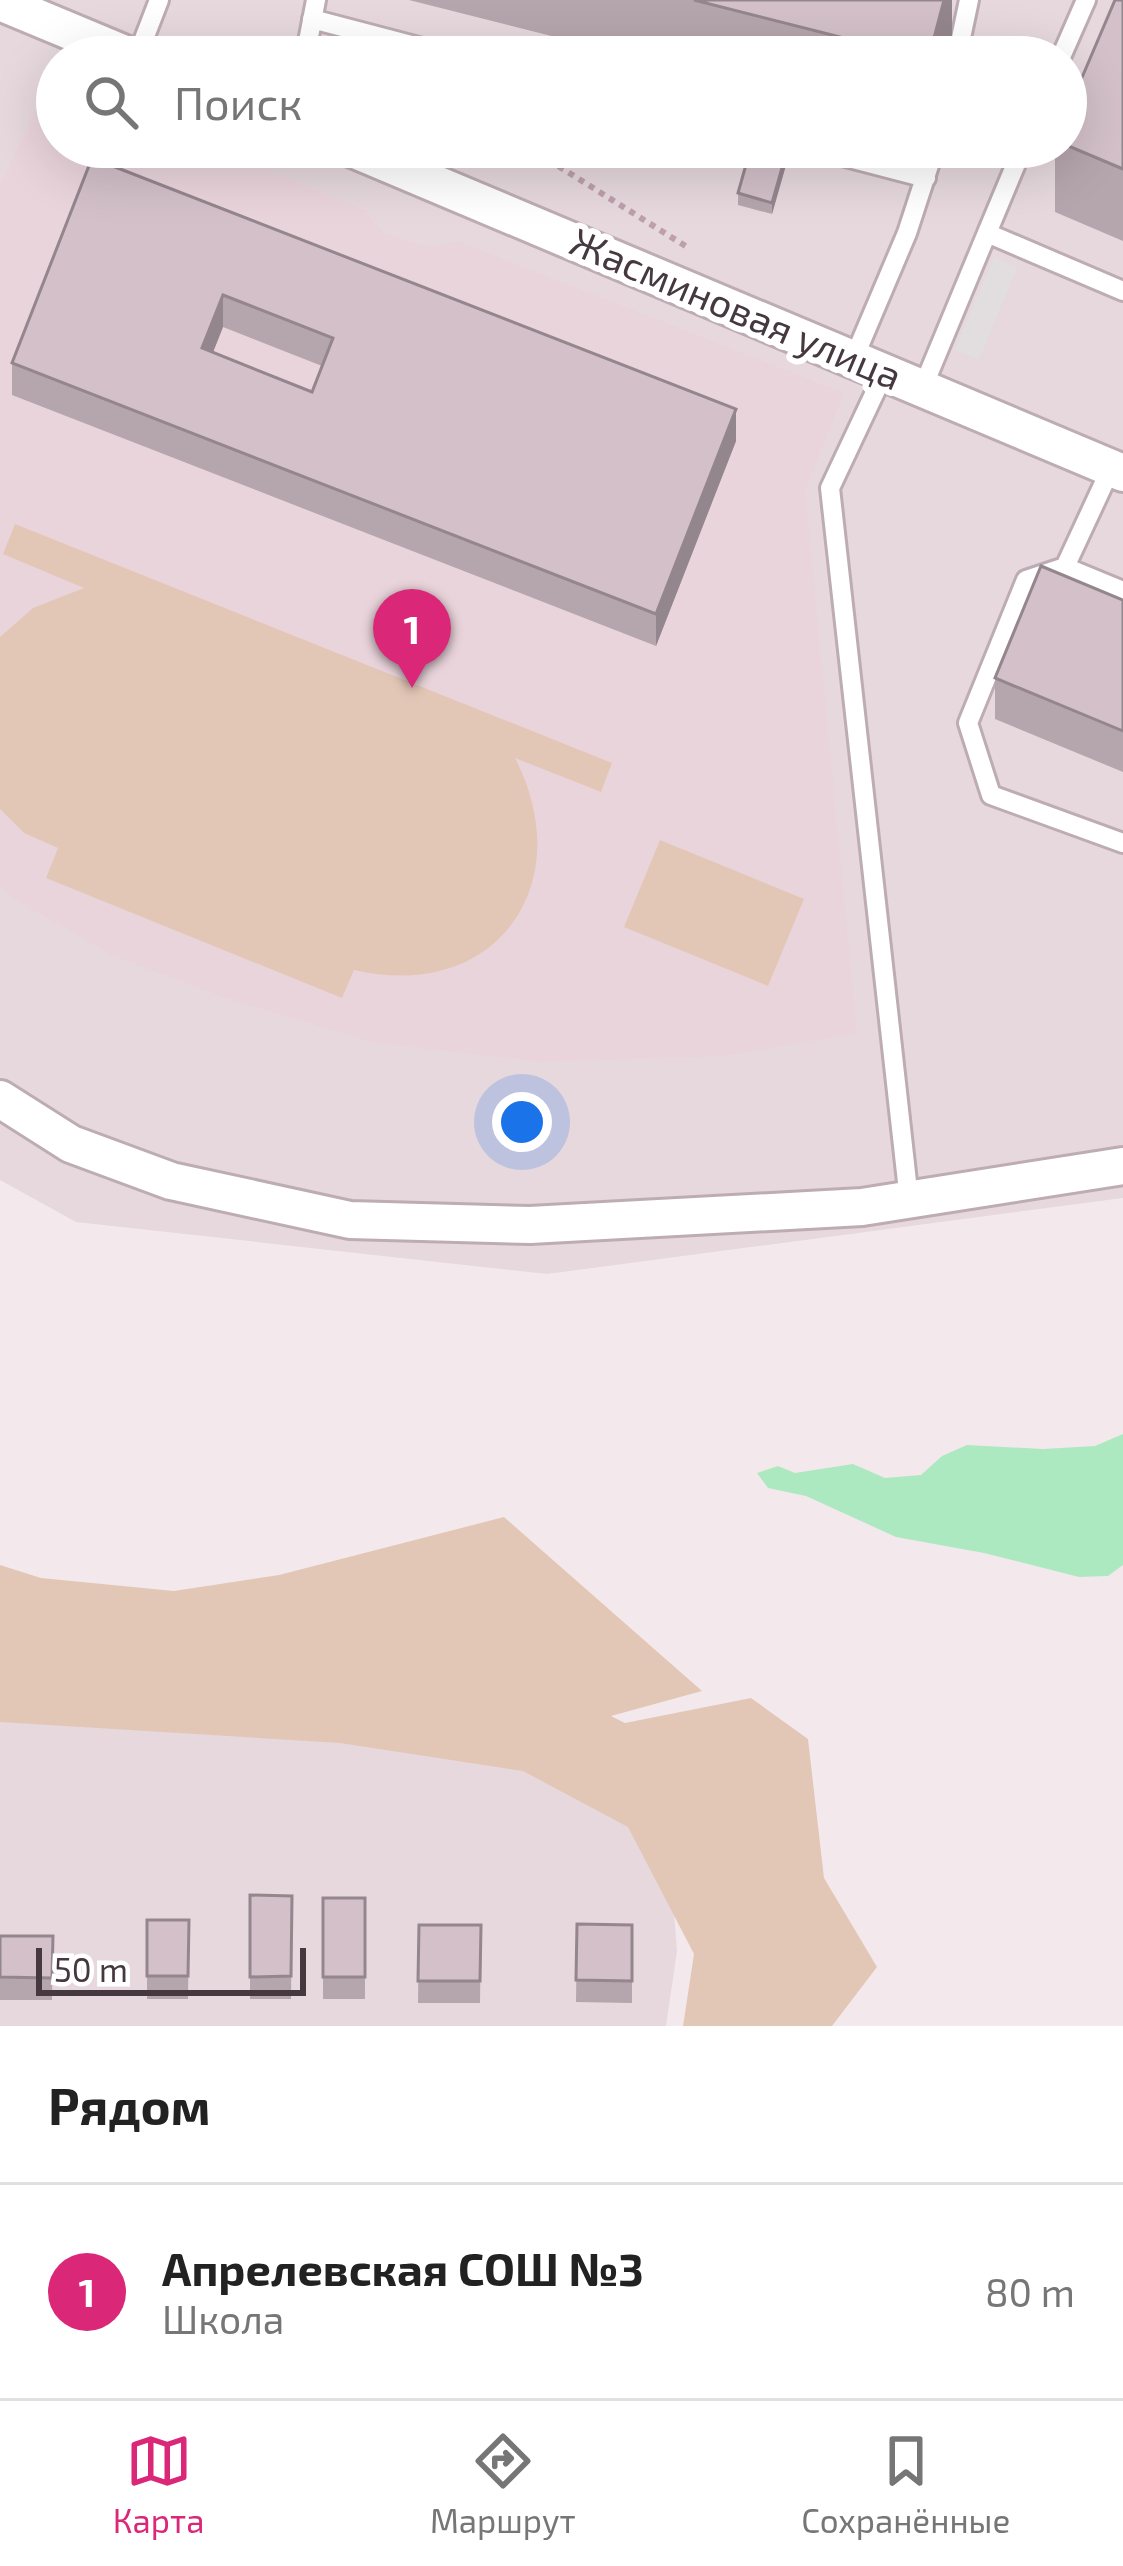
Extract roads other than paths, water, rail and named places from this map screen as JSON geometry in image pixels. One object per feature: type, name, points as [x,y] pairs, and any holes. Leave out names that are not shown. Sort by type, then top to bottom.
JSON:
[{"type":"street","points":[[0,2],[83,36]]},
{"type":"street","name":"Жасминовая улица","points":[[398,168],[1117,470]]},
{"type":"street","points":[[0,1099],[71,1144],[171,1180],[350,1220],[530,1225],[862,1208],[1123,1166]]},
{"type":"lane","points":[[144,36],[160,0]]},
{"type":"lane","points":[[961,36],[969,0]]},
{"type":"lane","points":[[1070,36],[1086,0]]},
{"type":"lane","points":[[314,10],[394,36]]},
{"type":"lane","points":[[888,168],[926,178]]},
{"type":"lane","points":[[909,1200],[830,488],[929,168]]},
{"type":"lane","points":[[923,387],[1014,168]]},
{"type":"lane","points":[[987,233],[1123,291]]},
{"type":"lane","points":[[1065,567],[1117,470]]},
{"type":"lane","points":[[1123,591],[1065,567],[1026,580],[968,723],[991,795],[1123,843]]},
{"type":"place","name":"Апрелевская СОШ №3","points":[[412,688]]}]
